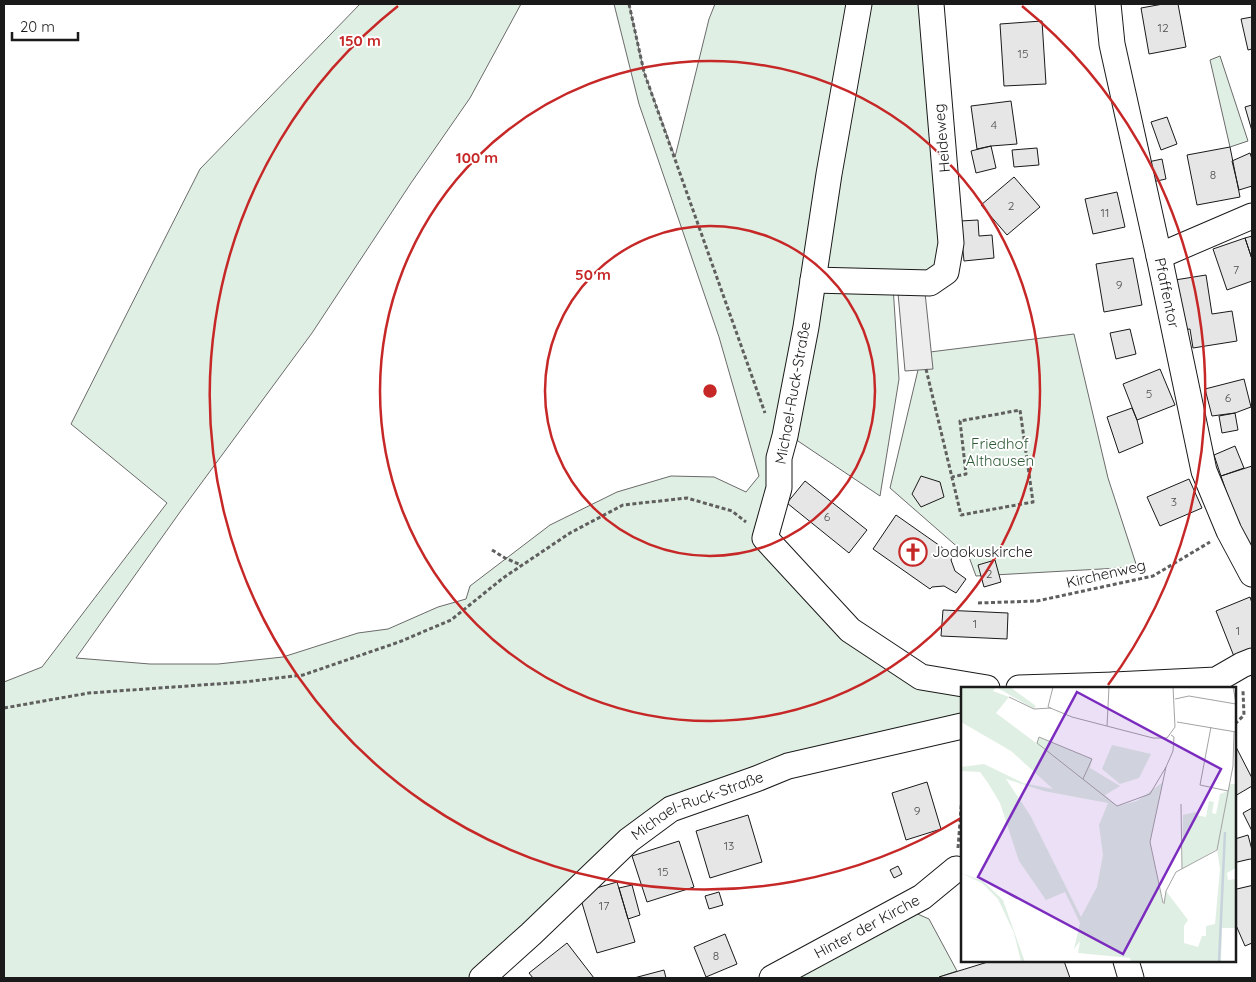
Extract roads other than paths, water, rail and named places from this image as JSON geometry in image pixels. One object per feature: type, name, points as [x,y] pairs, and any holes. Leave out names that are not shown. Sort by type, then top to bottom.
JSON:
[{"type":"street","name":"Michael-Ruck-Straße","points":[[859,4],[842,97],[806,327],[786,436],[779,458],[779,488],[765,538],[850,630],[921,678],[981,687]]},
{"type":"street","name":"Heideweg","points":[[813,280],[930,283],[946,272],[951,243],[931,4]]},
{"type":"street","name":"Pfaffentor","points":[[1108,4],[1112,44],[1204,471],[1229,531],[1252,574]]},
{"type":"street","points":[[1159,256],[1252,216]]},
{"type":"street","points":[[1109,687],[1216,680],[1247,663]]},
{"type":"street","name":"Michael-Ruck-Straße","points":[[482,978],[629,840],[671,809],[788,766],[961,726]]},
{"type":"street","name":"Hinter der Kirche","points":[[772,978],[922,897],[956,869]]},
{"type":"street","points":[[1236,876],[1252,872]]},
{"type":"street","points":[[1126,962],[1131,978]]},
{"type":"place","name":"Jodokuskirche","points":[[913,552]]},
{"type":"park label","name":"Friedhof Althausen","points":[[1000,452]]}]
